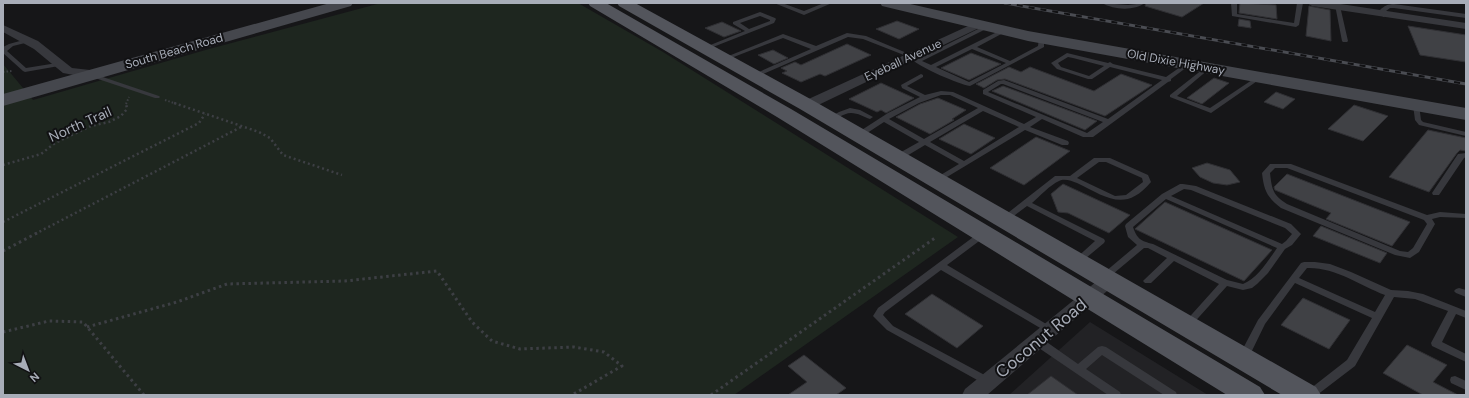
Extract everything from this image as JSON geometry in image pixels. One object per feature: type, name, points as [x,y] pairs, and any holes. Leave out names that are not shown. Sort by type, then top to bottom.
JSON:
[{"type":"main road","points":[[595,3],[754,95],[796,106],[835,122],[1076,262],[1100,285],[1250,395]]},
{"type":"main road","points":[[624,3],[754,76],[984,234],[1100,285],[1186,326],[1306,395]]},
{"type":"main road","points":[[796,106],[809,116],[835,122]]},
{"type":"street","name":"South Beach Road","points":[[3,100],[90,74],[346,3]]},
{"type":"street","name":"Old Dixie Highway","points":[[887,3],[975,28],[1003,31],[1041,43],[1073,50],[1188,64],[1466,114]]},
{"type":"street","points":[[1312,3],[1466,26]]},
{"type":"street","points":[[3,28],[22,37],[44,51],[57,65],[73,74],[90,74]]},
{"type":"street","name":"Eyeball Avenue","points":[[796,106],[844,88],[975,28]]},
{"type":"street","name":"Coconut Road","points":[[973,395],[1043,336],[1100,285]]},
{"type":"lane","points":[[777,3],[804,13],[828,3]]},
{"type":"lane","points":[[1105,3],[1134,7],[1142,3]]},
{"type":"lane","points":[[1234,3],[1234,15],[1296,25],[1300,3]]},
{"type":"lane","points":[[1337,6],[1345,41]]},
{"type":"lane","points":[[1385,15],[1383,10],[1389,6],[1394,6],[1466,16]]},
{"type":"lane","points":[[706,48],[772,22],[773,19],[760,14],[735,23],[748,31]]},
{"type":"lane","points":[[975,28],[918,60],[920,64],[970,84],[1012,63],[1041,43]]},
{"type":"lane","points":[[930,68],[1003,31]]},
{"type":"lane","points":[[754,76],[839,37],[855,35],[911,56]]},
{"type":"lane","points":[[724,58],[783,36],[815,48]]},
{"type":"lane","points":[[22,37],[4,49],[4,51],[25,70],[57,65]]},
{"type":"lane","points":[[972,47],[1012,63]]},
{"type":"lane","points":[[1110,64],[1090,78],[1055,65],[1054,63],[1073,50],[1110,64],[1169,80]]},
{"type":"lane","points":[[1109,122],[1004,82],[1000,82],[985,91],[985,93],[1041,117],[1086,135],[1090,135],[1109,122],[1169,80],[1188,64]]},
{"type":"lane","points":[[1207,68],[1172,96],[1211,111],[1260,77]]},
{"type":"lane","points":[[90,74],[157,97]]},
{"type":"lane","points":[[921,76],[904,85],[904,87],[924,97]]},
{"type":"lane","points":[[858,135],[924,97],[937,93],[951,93],[1024,128],[1065,143]]},
{"type":"lane","points":[[1416,105],[1418,120],[1421,124],[1466,134]]},
{"type":"lane","points":[[897,158],[983,108]]},
{"type":"lane","points":[[835,122],[848,110],[859,112],[870,117]]},
{"type":"lane","points":[[937,181],[1041,117]]},
{"type":"lane","points":[[885,120],[964,164]]},
{"type":"lane","points":[[1436,193],[1461,156],[1466,154]]},
{"type":"lane","points":[[1003,219],[1027,203],[1058,178],[1072,178],[1114,198],[1122,199],[1129,197],[1147,182],[1145,177],[1106,160],[1097,160],[1072,178]]},
{"type":"lane","points":[[1428,218],[1431,224],[1416,250],[1410,255],[1398,252],[1284,206],[1271,198],[1268,190],[1266,173],[1274,166],[1288,166],[1428,218],[1440,214],[1466,216]]},
{"type":"lane","points":[[1183,186],[1193,188],[1288,226],[1297,234],[1289,243],[1282,247],[1261,275],[1250,285],[1242,287],[1225,282],[1150,246],[1142,245],[1132,237],[1130,226],[1165,196],[1183,186]]},
{"type":"lane","points":[[1165,196],[1282,247]]},
{"type":"lane","points":[[1027,203],[1101,240],[1076,262]]},
{"type":"lane","points":[[984,234],[881,310],[878,316],[890,328],[988,382]]},
{"type":"lane","points":[[1100,285],[1142,245]]},
{"type":"lane","points":[[1148,281],[1173,257]]},
{"type":"lane","points":[[1243,359],[1261,322],[1304,265],[1317,263],[1391,293],[1408,294],[1454,309],[1466,315]]},
{"type":"lane","points":[[942,266],[1043,336],[1078,370],[1116,395]]},
{"type":"lane","points":[[1293,279],[1377,317]]},
{"type":"lane","points":[[1186,326],[1225,282]]},
{"type":"lane","points":[[1310,395],[1351,363],[1391,293]]},
{"type":"lane","points":[[1454,309],[1436,343],[1466,358]]},
{"type":"lane","points":[[1078,370],[1102,350],[1172,395]]},
{"type":"lane","points":[[1455,380],[1466,386]]},
{"type":"path","name":"North Trail","points":[[3,165],[41,154],[55,143],[91,126],[109,122],[121,116],[127,110],[126,102],[129,97]]},
{"type":"path","points":[[157,97],[241,126],[270,138],[283,155],[342,175]]},
{"type":"path","points":[[3,222],[199,123],[205,114]]},
{"type":"path","points":[[3,251],[241,126]]},
{"type":"path","points":[[711,395],[935,238]]},
{"type":"path","points":[[87,327],[177,302],[228,284],[345,281],[437,271],[472,322],[492,341],[520,349],[574,347],[604,352],[622,366],[572,395]]},
{"type":"path","points":[[3,332],[49,321],[83,322],[144,393],[144,395]]},
{"type":"shaded area","points":[[381,3],[578,3],[663,52],[958,237],[734,395],[3,395],[3,64],[33,100],[209,49]]},
{"type":"shaded area","points":[[1090,322],[1208,395],[1009,395]]},
{"type":"building","points":[[1146,3],[1204,3],[1182,17],[1145,6]]},
{"type":"building","points":[[1240,3],[1276,5],[1277,19],[1239,13]]},
{"type":"building","points":[[1309,6],[1330,10],[1331,41],[1306,36]]},
{"type":"building","points":[[1239,19],[1250,21],[1251,28],[1238,26]]},
{"type":"building","points":[[897,21],[919,29],[899,39],[876,29]]},
{"type":"building","points":[[722,22],[741,31],[724,37],[705,28]]},
{"type":"building","points":[[1408,26],[1466,35],[1466,62],[1420,55]]},
{"type":"building","points":[[847,44],[871,55],[825,76],[820,74],[801,82],[782,73],[787,71],[781,68],[795,62],[801,65]]},
{"type":"building","points":[[773,50],[788,58],[774,64],[758,55]]},
{"type":"building","points":[[971,53],[1001,64],[969,80],[941,68]]},
{"type":"building","points":[[1009,67],[1021,72],[1030,67],[1094,91],[1121,74],[1152,85],[1105,116],[1005,79],[997,80],[984,88],[976,84]]},
{"type":"building","points":[[1214,78],[1229,83],[1202,104],[1187,98]]},
{"type":"building","points":[[881,83],[914,98],[886,113],[881,110],[877,112],[849,99]]},
{"type":"building","points":[[1003,86],[1097,121],[1085,130],[992,91]]},
{"type":"building","points":[[1276,92],[1295,99],[1283,109],[1264,102]]},
{"type":"building","points":[[938,98],[966,110],[952,119],[954,120],[930,134],[896,117],[920,104]]},
{"type":"building","points":[[1354,105],[1388,116],[1363,141],[1328,129]]},
{"type":"building","points":[[964,124],[995,138],[971,154],[939,139]]},
{"type":"building","points":[[1428,130],[1466,138],[1466,151],[1460,150],[1457,153],[1429,192],[1389,177]]},
{"type":"building","points":[[1036,137],[1070,151],[1024,185],[990,168]]},
{"type":"building","points":[[1207,163],[1230,170],[1240,182],[1227,185],[1213,183],[1200,177],[1192,168]]},
{"type":"building","points":[[1287,174],[1410,222],[1392,246],[1326,219],[1331,213],[1275,190],[1274,187]]},
{"type":"building","points":[[1063,184],[1130,215],[1109,233],[1068,213],[1058,212],[1051,194]]},
{"type":"building","points":[[1165,202],[1272,250],[1244,281],[1135,229]]},
{"type":"building","points":[[1321,226],[1387,253],[1380,263],[1313,236]]},
{"type":"building","points":[[932,294],[983,326],[957,348],[905,314]]},
{"type":"building","points":[[1303,298],[1350,320],[1329,349],[1281,325]]},
{"type":"building","points":[[1407,345],[1447,365],[1433,382],[1458,395],[1423,395],[1383,373]]},
{"type":"building","points":[[804,355],[846,388],[836,395],[788,395],[807,382],[788,366]]},
{"type":"building","points":[[1051,376],[1078,395],[1027,395]]},
{"type":"railway","points":[[1005,3],[1466,84]]}]
